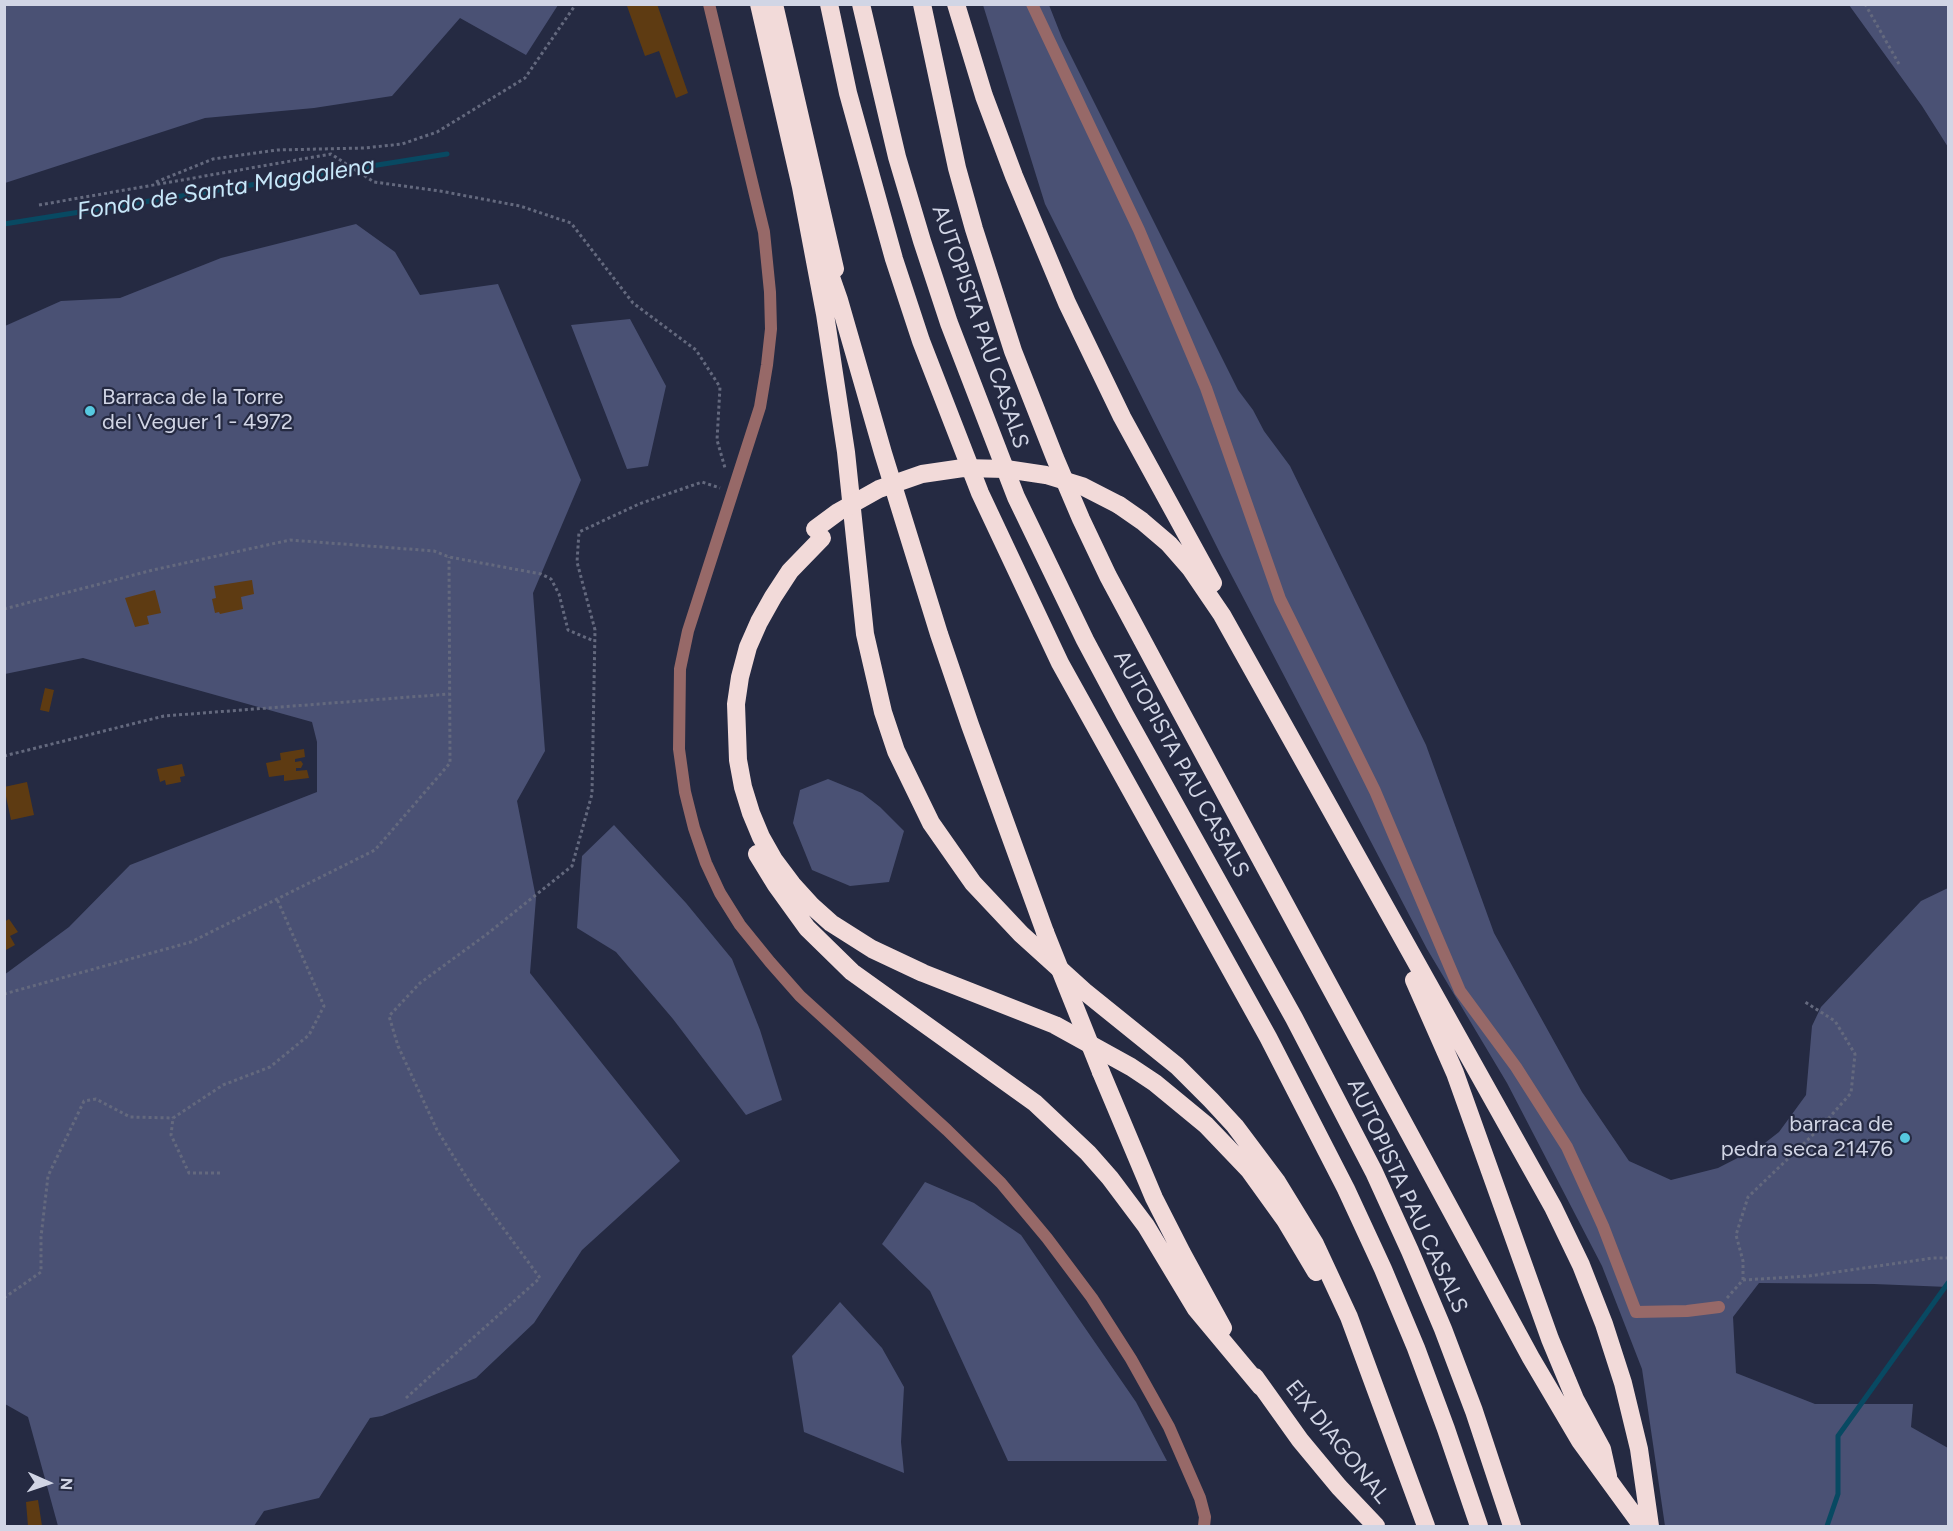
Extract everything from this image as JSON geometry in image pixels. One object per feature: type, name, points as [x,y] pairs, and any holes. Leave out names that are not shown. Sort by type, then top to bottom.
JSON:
[{"type":"highway","points":[[759,4],[801,187],[825,314],[840,404],[867,644],[883,712],[896,751],[931,823],[952,855],[994,907],[1084,991],[1140,1035],[1190,1080],[1235,1126],[1277,1182],[1315,1244],[1349,1317],[1426,1527]]},
{"type":"highway","points":[[774,4],[834,267],[839,300]]},
{"type":"highway","points":[[829,4],[848,93],[894,259],[921,341],[980,493],[1060,663],[1268,1037],[1346,1190],[1383,1269],[1416,1348],[1479,1527]]},
{"type":"highway","name":"AUTOPISTA PAU CASALS","points":[[861,4],[897,157],[922,241],[956,343],[1016,497],[1085,640],[1294,1018],[1374,1172],[1443,1329],[1474,1411],[1512,1527]]},
{"type":"highway","points":[[922,4],[954,157],[974,229],[1017,362],[1055,458],[1108,576],[1526,1348],[1580,1441],[1642,1527]]},
{"type":"highway","points":[[956,4],[984,96],[1010,166],[1072,313],[1122,417],[1232,618],[1287,729]]},
{"type":"highway","points":[[801,187],[813,212],[827,269],[839,300],[939,634],[1045,932],[1154,1198],[1219,1321],[1261,1387]]},
{"type":"highway","points":[[1261,1387],[1196,1310],[1146,1226],[1088,1153],[1035,1103],[882,995],[836,957],[792,909],[751,842],[732,791],[726,762],[725,702],[729,674],[738,644],[749,616],[781,564],[819,534],[882,500],[926,486],[965,479],[1005,480],[1045,486],[1142,521],[1169,544],[1190,568],[1222,615],[1287,729],[1553,1207],[1581,1265],[1604,1324],[1623,1383],[1639,1449],[1650,1527]]},
{"type":"highway","points":[[1116,510],[1161,552],[1181,575],[1207,613],[1278,735],[1423,998],[1455,1073],[1562,1371],[1602,1449],[1610,1483]]},
{"type":"highway","points":[[819,534],[772,597],[748,647],[740,677],[736,714],[738,760],[743,787],[761,837],[774,860],[812,906],[831,923],[858,940],[923,973],[1055,1025],[1131,1066],[1206,1125],[1249,1170],[1306,1253],[1335,1311],[1376,1410],[1411,1484]]},
{"type":"highway","name":"EIX DIAGONAL","points":[[1261,1387],[1300,1440],[1376,1527]]},
{"type":"street","points":[[709,4],[764,232],[771,329],[760,407],[688,631],[680,669],[679,749],[685,792],[694,828],[716,883],[740,926],[800,996],[947,1130],[1001,1183],[1047,1238],[1092,1298],[1169,1427],[1200,1498],[1205,1517],[1204,1527]]},
{"type":"street","points":[[1032,4],[1139,230],[1206,388],[1280,599],[1375,791],[1460,991],[1516,1067],[1567,1147],[1603,1226],[1636,1312],[1687,1311],[1719,1307]]},
{"type":"path","points":[[39,205],[153,184],[213,159],[278,150],[364,148],[402,144],[437,132],[525,78],[576,4]]},
{"type":"path","points":[[1865,4],[1899,64]]},
{"type":"path","points":[[48,203],[330,154],[374,182],[440,191],[520,206],[572,223],[633,303],[696,350],[720,387],[717,440],[732,492]]},
{"type":"path","points":[[406,1398],[540,1278],[472,1186],[437,1130],[398,1046],[389,1016],[420,982],[487,934],[572,866],[592,794],[595,630],[577,562],[579,532],[639,504],[702,482],[732,492]]},
{"type":"path","points":[[4,609],[153,570],[290,540],[434,550],[449,558],[541,574],[551,579],[559,594],[568,630],[594,641]]},
{"type":"path","points":[[4,994],[191,942],[375,850],[450,763],[449,558]]},
{"type":"path","points":[[4,756],[164,716],[449,694]]},
{"type":"path","points":[[4,1298],[41,1272],[41,1237],[48,1176],[84,1101],[96,1099],[130,1118],[173,1118],[222,1085],[270,1066],[309,1035],[324,1006],[277,899]]},
{"type":"path","points":[[1719,1307],[1743,1280],[1743,1261],[1736,1235],[1748,1197],[1819,1129],[1851,1093],[1855,1054],[1835,1021],[1805,1002]]},
{"type":"path","points":[[173,1118],[171,1135],[189,1173],[220,1173]]},
{"type":"path","points":[[1743,1280],[1809,1276],[1933,1258],[1948,1258]]},
{"type":"shaded area","points":[[5,4],[558,5],[526,55],[460,18],[392,96],[314,108],[205,118],[5,183]]},
{"type":"shaded area","points":[[983,5],[1049,5],[1062,38],[1238,390],[1290,466],[1426,745],[1494,933],[1582,1092],[1629,1161],[1671,1180],[1718,1168],[1761,1146],[1779,1132],[1806,1095],[1812,1026],[1821,1007],[1921,901],[1948,888],[1948,1287],[1759,1283],[1733,1317],[1736,1373],[1815,1404],[1913,1404],[1911,1427],[1948,1448],[1948,1526],[1665,1526],[1642,1369],[1602,1266],[1507,1083],[1427,949],[1222,557],[1045,204]]},
{"type":"shaded area","points":[[1849,5],[1948,5],[1948,147],[1922,106]]},
{"type":"shaded area","points":[[356,224],[395,252],[420,295],[498,284],[581,480],[533,593],[545,751],[517,801],[536,898],[530,973],[680,1161],[582,1250],[534,1323],[476,1378],[382,1416],[370,1418],[319,1498],[264,1511],[254,1526],[58,1526],[28,1417],[5,1404],[4,975],[69,927],[130,865],[317,792],[317,742],[312,722],[83,658],[5,674],[5,326],[61,301],[120,298],[221,258]]},
{"type":"shaded area","points":[[630,319],[666,386],[648,466],[627,469],[571,325]]},
{"type":"shaded area","points":[[828,779],[862,793],[904,831],[889,882],[850,886],[812,870],[793,823],[800,790]]},
{"type":"shaded area","points":[[614,825],[686,903],[732,959],[760,1030],[782,1100],[746,1115],[673,1019],[616,952],[577,928],[582,856]]},
{"type":"shaded area","points":[[925,1182],[974,1203],[1021,1235],[1136,1402],[1167,1461],[1008,1461],[930,1291],[882,1244]]},
{"type":"shaded area","points":[[840,1302],[882,1348],[904,1387],[901,1442],[904,1473],[804,1432],[792,1356]]},
{"type":"building","points":[[657,4],[688,93],[676,98],[659,51],[645,56],[627,6]]},
{"type":"building","points":[[252,580],[254,594],[241,597],[243,609],[215,613],[212,599],[216,598],[214,586]]},
{"type":"building","points":[[155,590],[161,613],[147,616],[149,624],[135,627],[125,598]]},
{"type":"building","points":[[45,688],[54,690],[49,712],[40,710]]},
{"type":"building","points":[[304,749],[305,757],[295,759],[295,762],[301,761],[303,764],[301,768],[296,768],[296,771],[307,770],[309,778],[284,781],[284,775],[269,777],[266,763],[281,760],[280,753]]},
{"type":"building","points":[[182,764],[185,776],[180,777],[181,782],[166,785],[165,780],[160,782],[157,769]]},
{"type":"building","points":[[27,782],[34,815],[11,820],[4,787]]},
{"type":"building","points":[[9,919],[18,932],[10,936],[15,945],[4,951],[4,922]]},
{"type":"building","points":[[38,1500],[42,1526],[28,1526],[26,1502]]},
{"type":"waterway","name":"Fondo de Santa Magdalena","points":[[4,224],[447,154]]},
{"type":"waterway","points":[[1827,1526],[1838,1494],[1838,1436],[1948,1283]]},
{"type":"place","name":"Barraca de la Torre del Veguer 1 - 4972","points":[[90,411]]},
{"type":"place","name":"barraca de pedra seca 21476","points":[[1905,1138]]}]
